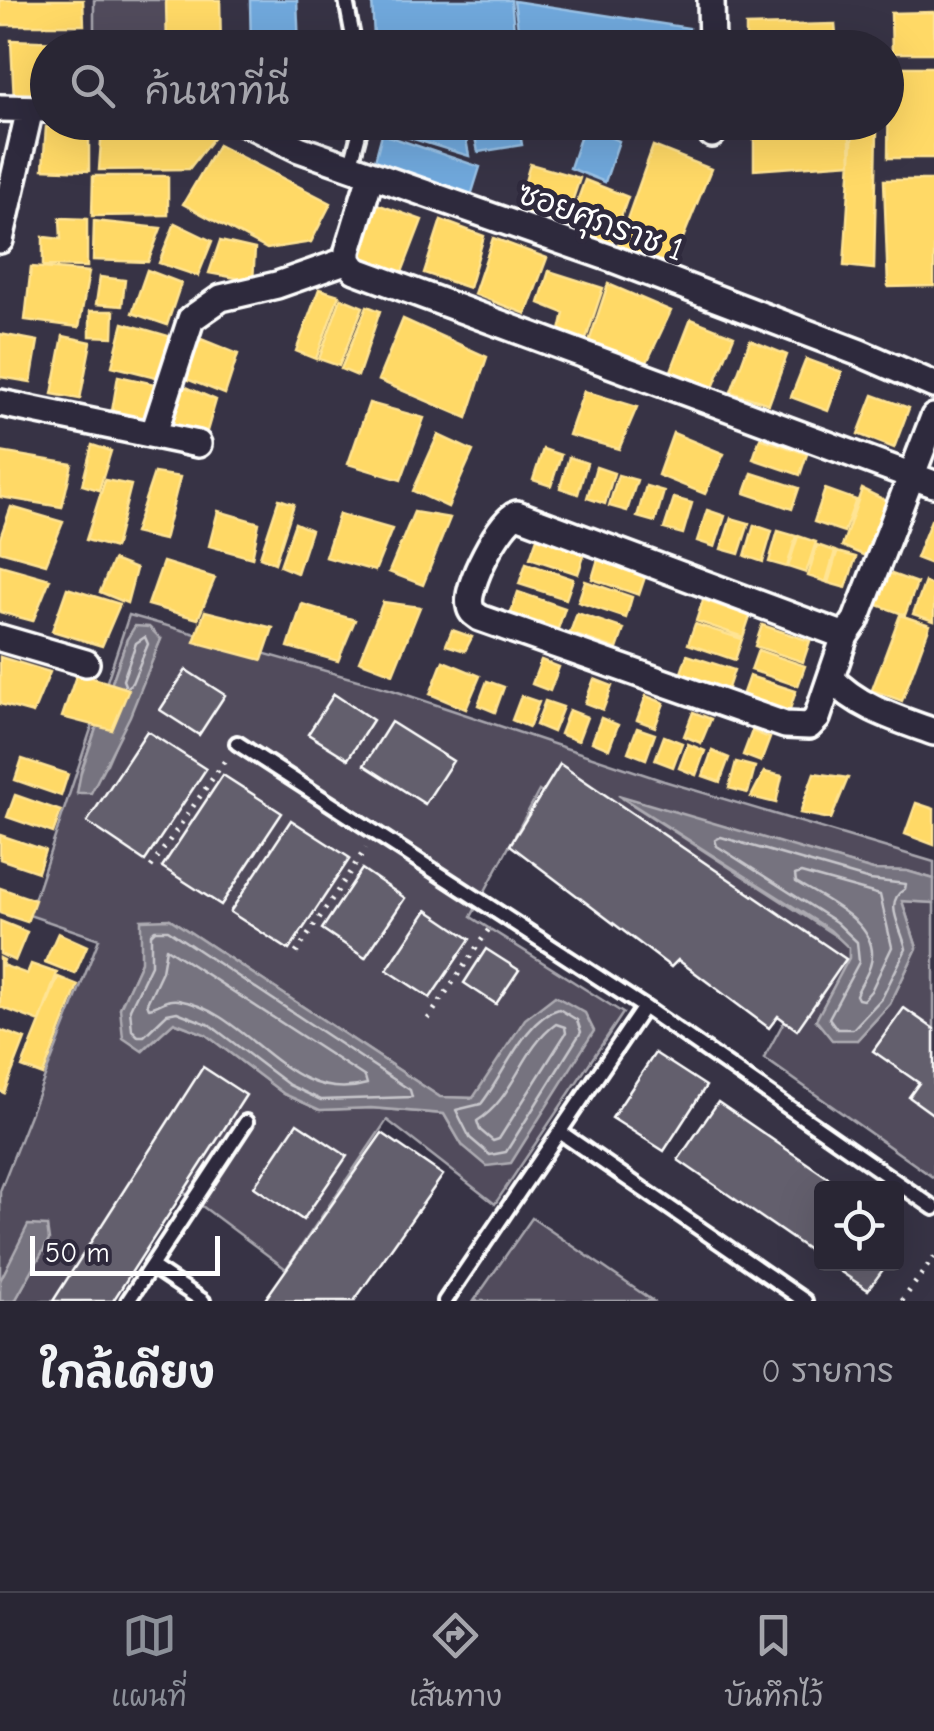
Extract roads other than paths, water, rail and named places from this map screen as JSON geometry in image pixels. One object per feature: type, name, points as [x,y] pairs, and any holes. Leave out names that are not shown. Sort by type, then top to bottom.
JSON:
[{"type":"street","points":[[712,0],[712,30]]},
{"type":"street","points":[[0,108],[30,109]]},
{"type":"street","points":[[0,240],[30,139]]},
{"type":"street","name":"ซอยศุภราช 1","points":[[287,140],[360,171],[596,253],[934,385]]},
{"type":"street","points":[[360,171],[348,251],[348,260],[355,270],[923,480]]},
{"type":"street","points":[[154,433],[192,319],[201,310],[221,298],[348,260]]},
{"type":"street","points":[[0,403],[198,444]]},
{"type":"street","points":[[845,636],[517,514],[500,527],[472,588],[469,604],[480,618],[785,726],[809,726],[817,718],[845,636],[923,480],[934,417]]},
{"type":"street","points":[[0,638],[86,663]]},
{"type":"street","points":[[831,678],[859,700],[934,732]]},
{"type":"lane","points":[[346,0],[352,30]]},
{"type":"lane","points":[[360,171],[361,140]]},
{"type":"lane","points":[[237,743],[644,1007],[934,1208]]},
{"type":"lane","points":[[446,1301],[644,1007]]},
{"type":"lane","points":[[128,1301],[246,1122]]},
{"type":"lane","points":[[560,1132],[805,1301]]},
{"type":"lane","points":[[151,1266],[203,1301]]},
{"type":"water","points":[[135,626],[149,627],[161,639],[130,716],[91,793],[77,793],[127,639]]},
{"type":"water","points":[[618,795],[873,870],[907,871],[934,879],[934,903],[902,901],[917,948],[890,1004],[857,1040],[832,1040],[816,1020],[849,958],[849,948],[830,930]]},
{"type":"water","points":[[170,919],[440,1097],[473,1098],[525,1019],[555,996],[585,1013],[594,1031],[511,1163],[487,1166],[462,1145],[444,1114],[371,1108],[320,1110],[284,1094],[205,1034],[174,1022],[142,1051],[123,1038],[120,1008],[141,962],[141,920]]},
{"type":"water","points":[[28,1225],[47,1226],[49,1240],[15,1301],[0,1301],[0,1281]]}]
